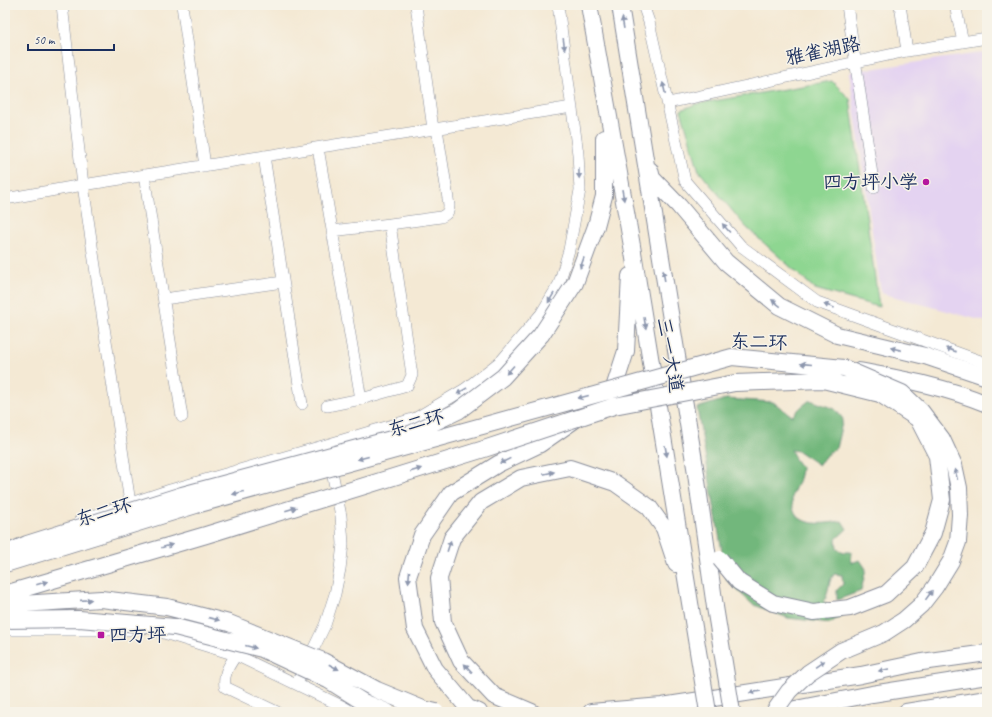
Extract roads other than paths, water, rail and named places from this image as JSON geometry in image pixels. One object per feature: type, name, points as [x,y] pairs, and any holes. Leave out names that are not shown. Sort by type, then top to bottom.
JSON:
[{"type":"highway","name":"三一大道","points":[[589,5],[632,246],[708,712]]},
{"type":"highway","name":"三一大道","points":[[620,5],[695,467],[732,712]]},
{"type":"highway","points":[[627,53],[652,178],[679,206],[726,262],[779,306],[837,336],[925,356],[987,377]]},
{"type":"highway","points":[[5,554],[27,544],[182,495],[410,434],[458,410],[503,377],[541,335],[575,283],[596,226],[604,196],[605,156],[602,80]]},
{"type":"highway","points":[[479,712],[468,708],[435,669],[415,628],[408,577],[422,535],[451,493],[498,464],[540,444],[612,394],[626,352],[632,246]]},
{"type":"highway","name":"东二环","points":[[5,564],[196,505],[598,393],[732,358],[844,368]]},
{"type":"highway","points":[[844,368],[923,383],[976,399],[987,404]]},
{"type":"highway","points":[[774,712],[789,692],[808,673],[841,651],[884,633],[904,620],[921,605],[935,587],[950,561],[958,542],[960,515],[959,488],[954,465],[942,439],[921,411],[902,394],[844,368]]},
{"type":"highway","points":[[5,594],[206,535],[454,458],[614,406],[735,383],[823,380],[880,394],[918,419],[937,456],[942,500],[933,533],[915,567],[886,594],[850,608],[814,612],[773,603],[739,582],[720,559],[695,467]]},
{"type":"highway","points":[[532,712],[494,696],[461,661],[443,622],[439,578],[452,538],[481,502],[521,478],[570,468],[615,483],[649,507],[664,528],[691,609]]},
{"type":"highway","points":[[5,605],[102,599],[167,607],[229,622],[323,661],[377,690],[423,709],[436,712]]},
{"type":"highway","points":[[5,620],[79,619],[175,627],[262,649],[328,680],[363,702],[387,712]]},
{"type":"highway","points":[[591,712],[662,706],[861,675],[922,662],[987,653]]},
{"type":"highway","points":[[780,712],[927,684],[987,676]]},
{"type":"highway","points":[[906,712],[987,699]]},
{"type":"street","points":[[62,5],[83,185],[130,503]]},
{"type":"street","points":[[182,5],[206,166]]},
{"type":"street","points":[[332,231],[441,216],[446,214],[449,210],[416,5]]},
{"type":"street","points":[[5,546],[130,503],[416,418],[465,389],[502,360],[541,314],[559,284],[569,250],[580,190],[578,154],[558,5]]},
{"type":"street","points":[[643,5],[649,22],[685,182],[741,246],[817,302],[980,361],[987,365]]},
{"type":"street","points":[[847,5],[874,188]]},
{"type":"street","points":[[900,5],[907,51]]},
{"type":"street","points":[[955,5],[963,42]]},
{"type":"street","name":"雅雀湖路","points":[[668,103],[907,51],[987,38]]},
{"type":"street","points":[[5,199],[144,175],[572,107]]},
{"type":"street","points":[[318,148],[361,399]]},
{"type":"street","points":[[264,156],[302,404]]},
{"type":"street","points":[[144,175],[182,417]]},
{"type":"street","points":[[327,406],[361,399],[406,386],[412,375],[390,224]]},
{"type":"street","points":[[164,299],[283,282]]},
{"type":"street","points":[[297,684],[325,625],[335,594],[340,569],[343,544],[340,516],[326,446]]},
{"type":"street","points":[[5,630],[152,630],[236,655],[354,712]]},
{"type":"street","points":[[236,655],[226,671],[224,678],[225,687],[277,712]]},
{"type":"place","name":"四方坪小学","points":[[926,182]]},
{"type":"place","name":"四方坪","points":[[101,635]]}]
